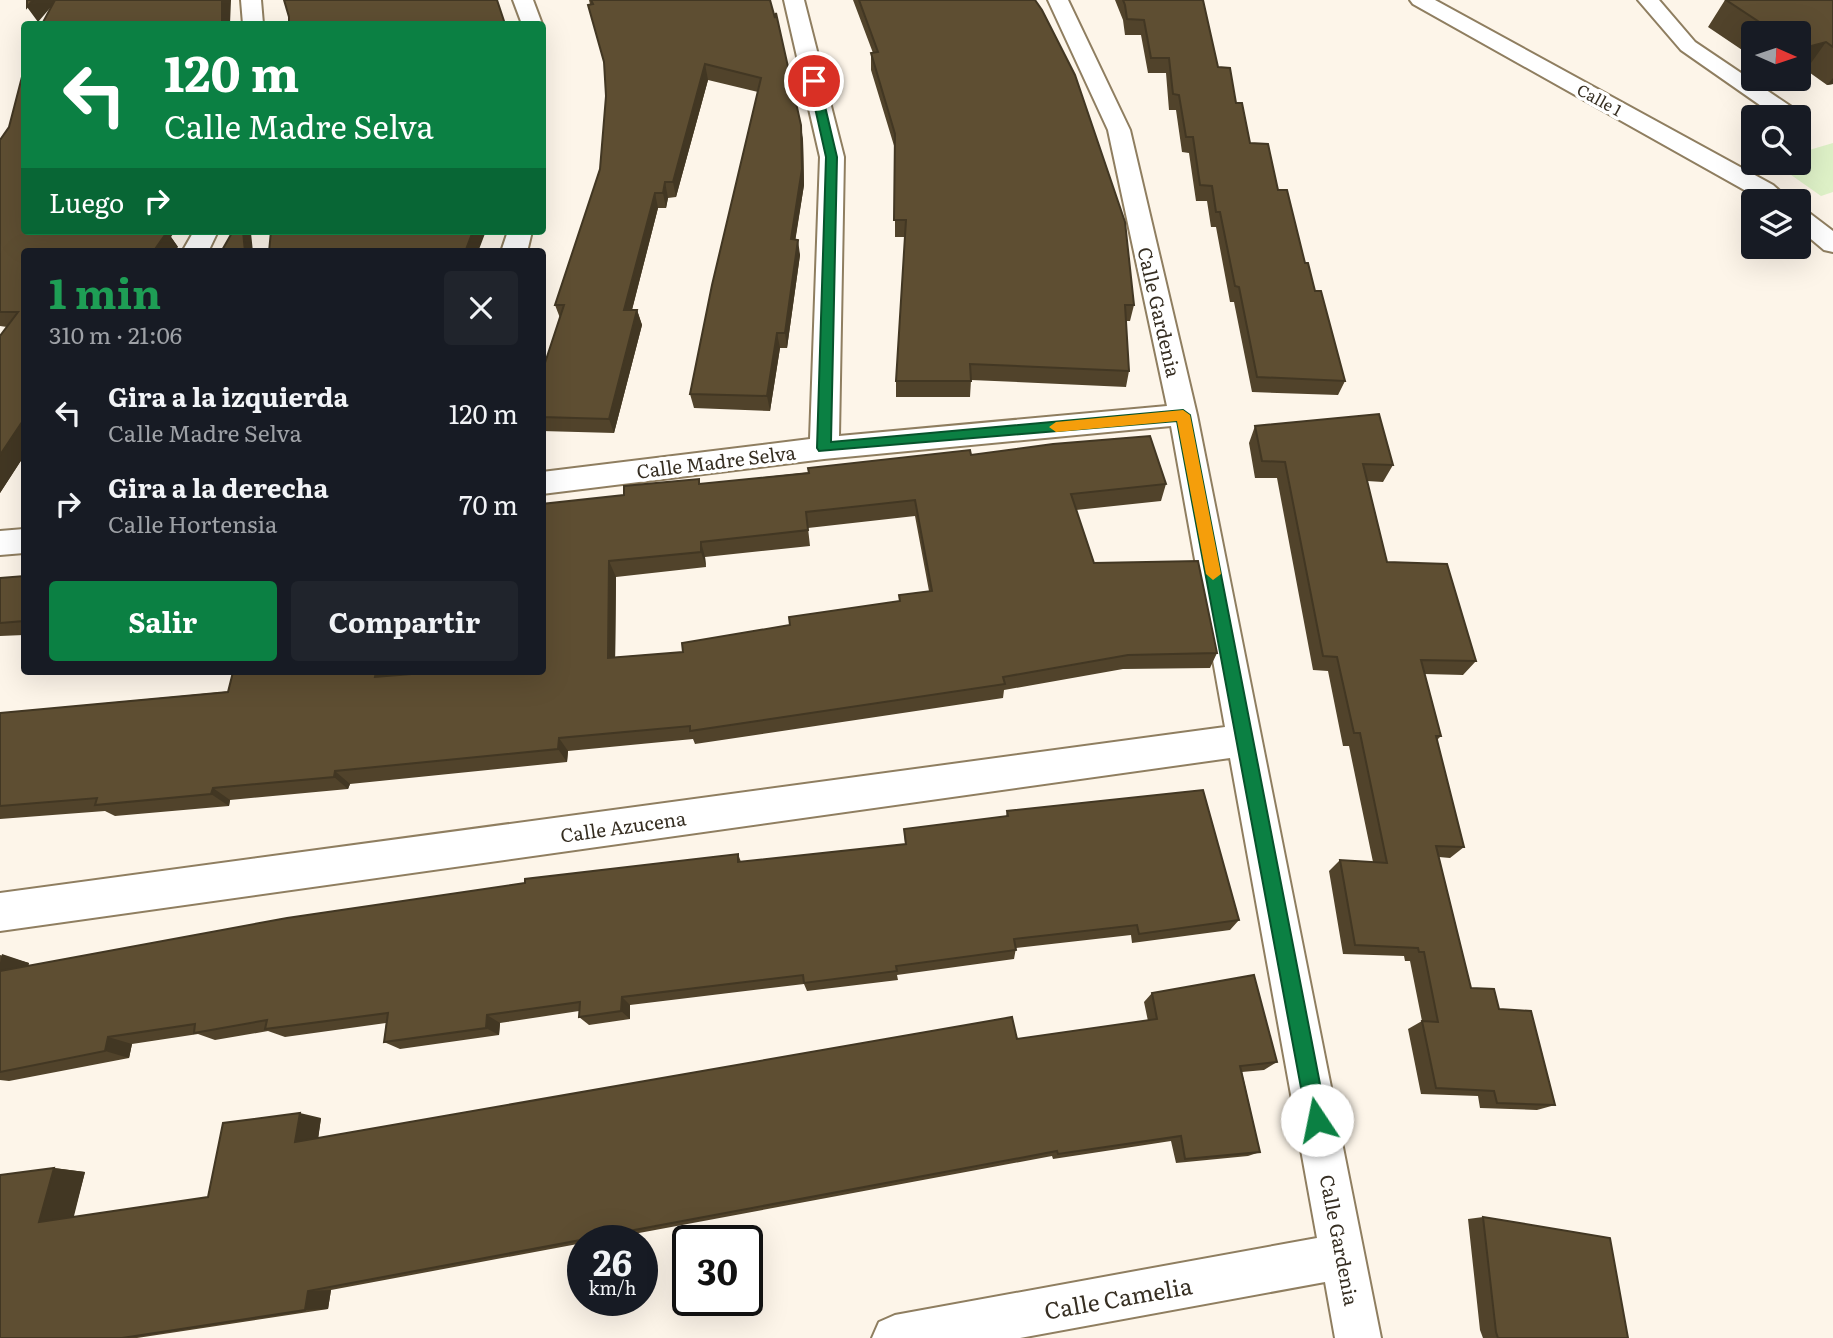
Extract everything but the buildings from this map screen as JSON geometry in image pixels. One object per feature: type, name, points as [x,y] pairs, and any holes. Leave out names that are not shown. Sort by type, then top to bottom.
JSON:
[{"type":"street","points":[[251,0],[253,21]]},
{"type":"street","points":[[523,0],[532,21]]},
{"type":"street","points":[[794,0],[831,157],[824,448]]},
{"type":"street","name":"Calle Gardenia","points":[[1058,0],[1119,131],[1183,415],[1358,1338]]},
{"type":"street","name":"Calle 1","points":[[1420,0],[1763,189]]},
{"type":"street","points":[[1648,0],[1688,46],[1774,105]]},
{"type":"street","points":[[1811,227],[1833,244]]},
{"type":"street","name":"Calle Madre Selva","points":[[546,483],[824,448],[1183,415]]},
{"type":"street","points":[[0,543],[21,541]]},
{"type":"street","name":"Calle Azucena","points":[[0,912],[1245,740]]},
{"type":"street","name":"Calle Camelia","points":[[894,1338],[1342,1256]]},
{"type":"green space","points":[[1833,143],[1833,192],[1821,196],[1791,175],[1811,175],[1811,149]]},
{"type":"slow traffic","points":[[1056,427],[1183,415],[1213,574]]},
{"type":"route","points":[[814,81],[831,157],[824,448],[1183,415],[1317,1120]]}]
